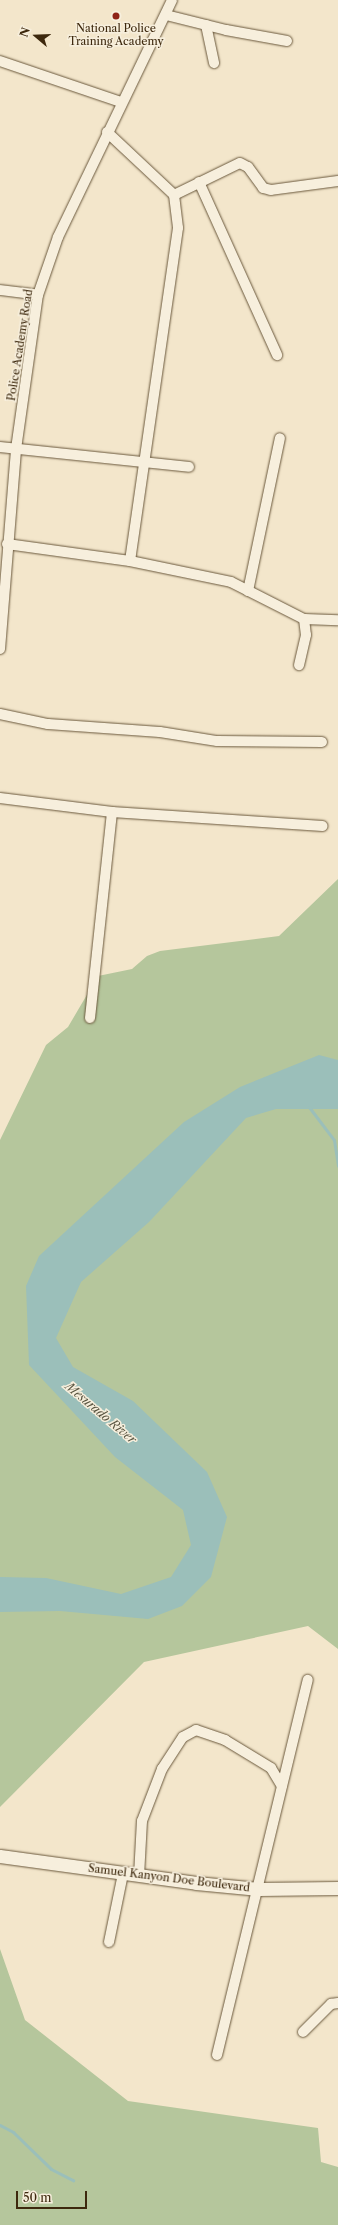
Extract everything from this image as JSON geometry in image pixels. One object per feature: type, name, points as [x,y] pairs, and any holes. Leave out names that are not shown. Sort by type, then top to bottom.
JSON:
[{"type":"street","name":"Police Academy Road","points":[[0,649],[6,544],[16,449],[38,295],[58,237],[121,102],[166,15],[172,0]]},
{"type":"street","points":[[166,15],[287,42]]},
{"type":"street","points":[[206,25],[214,63]]},
{"type":"street","points":[[0,61],[121,102]]},
{"type":"street","points":[[107,132],[174,195],[178,228],[130,561]]},
{"type":"street","points":[[174,195],[240,163],[248,167],[263,188],[271,190],[338,181]]},
{"type":"street","points":[[199,182],[278,355]]},
{"type":"street","points":[[0,290],[38,295]]},
{"type":"street","points":[[248,591],[280,438]]},
{"type":"street","points":[[0,447],[145,464],[189,467]]},
{"type":"street","points":[[6,544],[130,561],[231,582],[304,619],[338,620]]},
{"type":"street","points":[[299,665],[306,635],[304,619]]},
{"type":"street","points":[[0,714],[48,724],[160,732],[217,741],[322,742]]},
{"type":"street","points":[[0,798],[112,812],[323,826]]},
{"type":"street","points":[[90,1018],[112,812]]},
{"type":"street","points":[[217,2055],[259,1889],[308,1680]]},
{"type":"street","points":[[139,1876],[142,1821],[162,1769],[183,1737],[196,1730],[225,1740],[271,1768],[282,1786]]},
{"type":"street","name":"Samuel Kanyon Doe Boulevard","points":[[0,1856],[123,1874],[259,1889],[338,1888]]},
{"type":"street","points":[[109,1942],[123,1874]]},
{"type":"street","points":[[303,2032],[331,2004],[338,2003]]},
{"type":"green space","points":[[338,879],[338,1649],[308,1626],[144,1662],[0,1807],[0,1140],[46,1045],[68,1027],[98,976],[132,969],[147,956],[160,951],[279,936]]},
{"type":"green space","points":[[0,1949],[25,2020],[128,2101],[318,2128],[321,2162],[338,2167],[338,2225],[0,2225]]},
{"type":"water","name":"Mesurado River","points":[[319,1055],[338,1060],[338,1109],[276,1109],[246,1118],[149,1222],[81,1282],[56,1338],[73,1367],[133,1401],[207,1472],[227,1517],[211,1577],[182,1606],[148,1619],[60,1611],[0,1612],[0,1577],[46,1578],[121,1594],[171,1577],[191,1545],[183,1510],[115,1457],[29,1365],[26,1286],[39,1256],[184,1122],[240,1087]]},
{"type":"waterway","points":[[309,1107],[334,1140],[338,1166]]},
{"type":"waterway","points":[[0,2125],[13,2132],[51,2169],[73,2180]]},
{"type":"place","name":"National Police Training Academy","points":[[116,16]]}]
